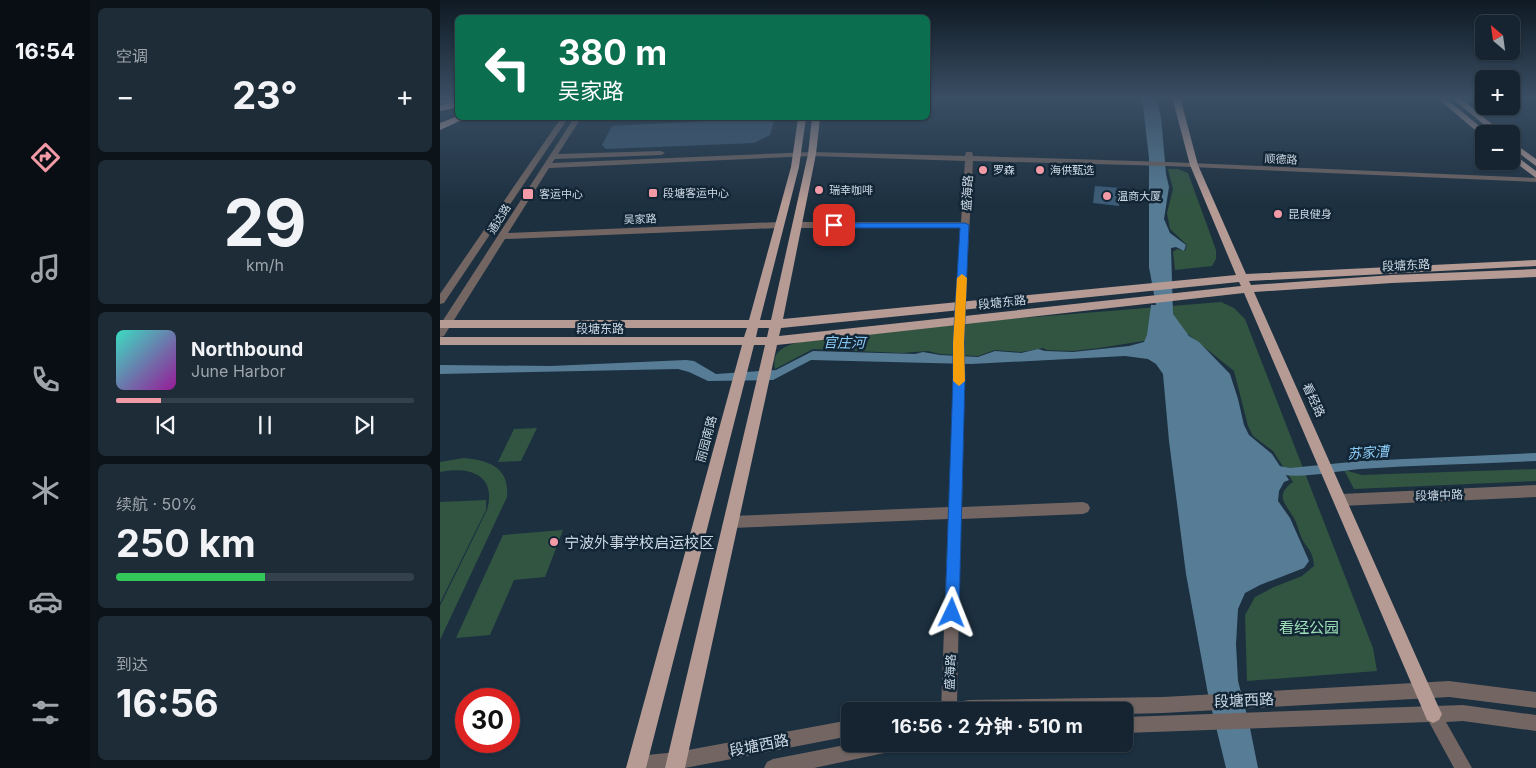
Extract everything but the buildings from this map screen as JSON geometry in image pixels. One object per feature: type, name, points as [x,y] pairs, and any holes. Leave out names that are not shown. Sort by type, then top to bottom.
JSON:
[{"type":"main road","name":"丽园南路","points":[[637,767],[798,151],[800,133]]},
{"type":"main road","points":[[676,764],[776,324],[813,151],[815,133]]},
{"type":"main road","name":"看经路","points":[[1185,133],[1193,163],[1246,289],[1318,445],[1421,690],[1433,714]]},
{"type":"main road","points":[[1520,150],[1536,163]]},
{"type":"main road","points":[[1520,162],[1536,175]]},
{"type":"main road","name":"段塘东路","points":[[440,341],[747,341],[770,347],[1147,294],[1177,285],[1242,278],[1536,262]]},
{"type":"main road","name":"段塘东路","points":[[442,327],[776,324],[960,307],[1147,294],[1179,297],[1246,289],[1392,279],[1536,273]]},
{"type":"street","name":"通达路","points":[[440,300],[554,133]]},
{"type":"street","name":"通达路","points":[[442,327],[503,236],[567,133]]},
{"type":"street","name":"顺德路","points":[[545,166],[798,151]]},
{"type":"street","name":"顺德路","points":[[551,157],[813,151],[1536,175]]},
{"type":"street","name":"盛海路","points":[[950,702],[959,377],[958,343],[969,156]]},
{"type":"street","name":"顺德路","points":[[1193,163],[1536,180]]},
{"type":"street","name":"吴家路","points":[[503,236],[779,224]]},
{"type":"street","points":[[797,225],[965,225]]},
{"type":"street","name":"段塘中路","points":[[1341,500],[1536,491]]},
{"type":"street","points":[[731,522],[1084,508]]},
{"type":"street","name":"段塘西路","points":[[1133,704],[1200,703],[1448,689],[1536,700]]},
{"type":"street","name":"段塘西路","points":[[1133,725],[1463,713],[1536,723]]},
{"type":"street","points":[[1433,714],[1463,768]]},
{"type":"street","name":"段塘西路","points":[[637,767],[676,764],[841,730]]},
{"type":"street","name":"段塘西路","points":[[773,768],[850,752]]},
{"type":"green space","points":[[1168,169],[1178,169],[1188,173],[1216,250],[1216,259],[1212,266],[1175,270],[1173,252],[1177,249],[1185,251],[1187,245],[1170,229],[1167,213],[1173,189]]},
{"type":"green space","name":"看经公园","points":[[1221,302],[1234,308],[1245,319],[1373,648],[1377,671],[1247,681],[1245,615],[1255,597],[1302,576],[1314,566],[1313,557],[1304,543],[1295,520],[1284,501],[1284,492],[1293,482],[1273,451],[1253,436],[1248,426],[1234,371],[1188,334],[1073,351],[1046,350],[1044,348],[1021,352],[995,350],[978,356],[940,354],[928,351],[901,353],[813,349],[775,369],[774,363],[780,350],[799,342],[972,322]]},
{"type":"green space","points":[[537,428],[521,461],[498,462],[514,429]]},
{"type":"green space","points":[[464,458],[482,461],[496,467],[505,479],[507,497],[440,640],[440,606],[487,510],[489,498],[488,488],[484,481],[471,472],[451,470],[440,472],[440,462]]},
{"type":"green space","points":[[1536,469],[1536,481],[1354,489],[1344,470],[1362,475]]},
{"type":"green space","points":[[486,500],[486,510],[440,603],[440,502]]},
{"type":"green space","points":[[563,530],[545,577],[514,580],[490,635],[456,638],[503,535]]},
{"type":"water","points":[[1146,133],[1162,133],[1169,187],[1164,219],[1170,233],[1186,245],[1184,251],[1176,247],[1171,248],[1173,314],[1189,336],[1199,342],[1230,374],[1244,425],[1249,435],[1272,454],[1289,480],[1284,482],[1279,491],[1278,501],[1290,518],[1309,561],[1304,568],[1260,585],[1245,593],[1238,609],[1236,644],[1238,681],[1258,768],[1226,768],[1208,694],[1186,574],[1169,441],[1163,374],[1156,364],[1148,359],[1125,356],[971,364],[811,360],[773,380],[708,381],[678,369],[440,374],[440,365],[551,366],[686,360],[694,361],[716,374],[776,370],[813,351],[915,354],[923,352],[978,357],[995,351],[1021,353],[1038,349],[1073,352],[1129,346],[1144,342],[1147,335],[1151,305],[1156,305],[1149,267],[1149,158]]},
{"type":"waterway","name":"苏家漕","points":[[1273,469],[1290,472],[1361,465],[1536,457]]},
{"type":"slow traffic","points":[[959,381],[958,343],[962,278]]},
{"type":"place","name":"罗森","points":[[983,170]]},
{"type":"place","name":"海供甄选","points":[[1040,170]]},
{"type":"place","name":"瑞幸咖啡","points":[[819,190]]},
{"type":"place","name":"段塘客运中心","points":[[653,193]]},
{"type":"place","name":"客运中心","points":[[528,194]]},
{"type":"place","name":"温商大厦","points":[[1107,196]]},
{"type":"place","name":"昆良健身","points":[[1278,214]]},
{"type":"place","name":"宁波外事学校启运校区","points":[[554,542]]},
{"type":"route","points":[[834,225],[965,225],[958,343],[959,377],[952,613]]},
{"type":"water label","name":"官庄河","points":[[844,342]]}]
